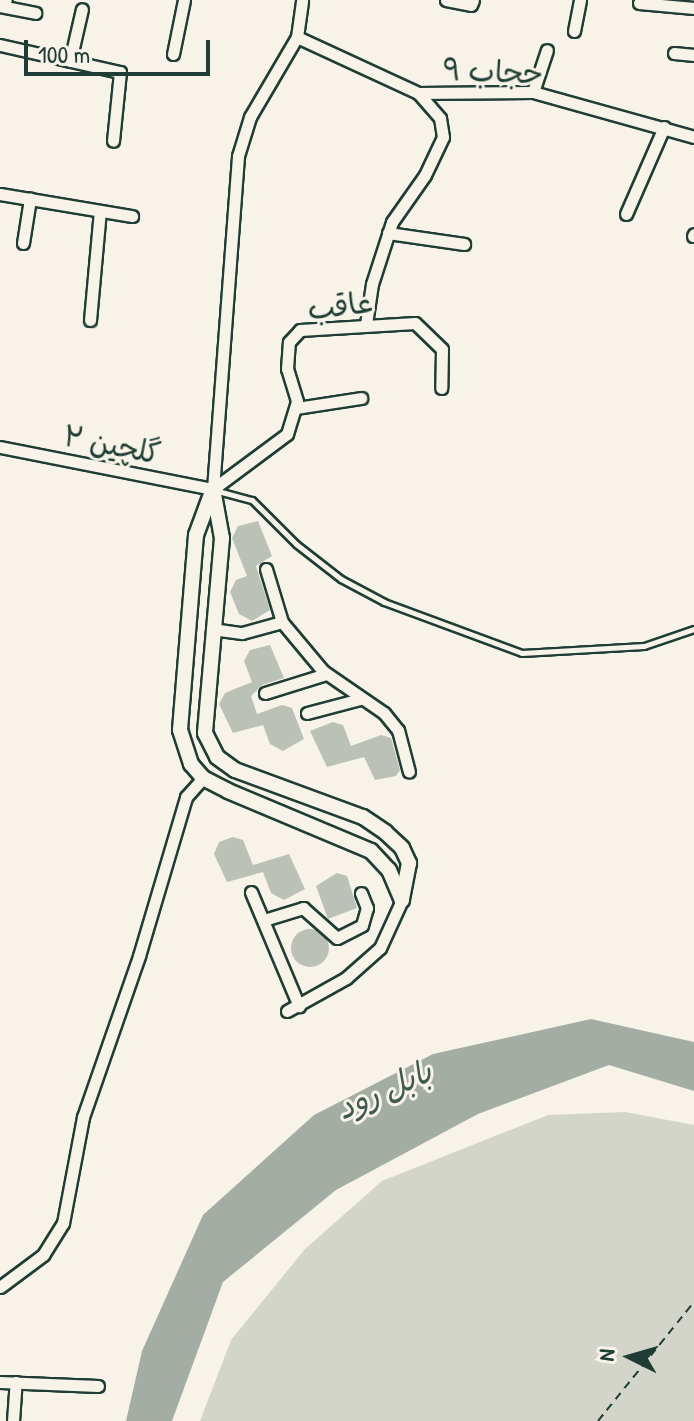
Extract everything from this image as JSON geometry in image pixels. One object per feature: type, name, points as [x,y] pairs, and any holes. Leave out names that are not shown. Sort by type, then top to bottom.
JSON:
[{"type":"street","points":[[0,5],[5,0]]},
{"type":"street","points":[[173,54],[184,0]]},
{"type":"street","points":[[287,1011],[346,978],[380,948],[402,900],[409,863],[402,848],[363,817],[235,770],[217,757],[205,733],[205,691],[222,538],[213,489],[238,156],[250,117],[297,37],[302,0]]},
{"type":"street","points":[[446,0],[471,5],[473,0]]},
{"type":"street","points":[[574,31],[580,0]]},
{"type":"street","points":[[639,3],[694,8]]},
{"type":"street","points":[[0,5],[35,13]]},
{"type":"street","points":[[70,61],[82,9]]},
{"type":"street","name":"حجاب ۹","points":[[297,37],[418,93],[533,92],[694,137]]},
{"type":"street","points":[[0,45],[120,72],[113,141]]},
{"type":"street","points":[[533,92],[547,50]]},
{"type":"street","points":[[674,53],[694,55]]},
{"type":"street","points":[[366,324],[372,284],[388,233],[443,137],[440,118],[418,93]]},
{"type":"street","points":[[626,214],[664,127]]},
{"type":"street","points":[[0,194],[132,216]]},
{"type":"street","points":[[23,243],[30,199]]},
{"type":"street","points":[[90,320],[100,211]]},
{"type":"street","points":[[388,233],[464,244]]},
{"type":"street","name":"عاقب","points":[[296,408],[287,369],[289,342],[300,330],[415,323],[442,349],[441,388]]},
{"type":"street","points":[[361,398],[296,408],[287,434],[213,489],[196,535],[180,730],[191,764],[203,778],[371,851],[389,870],[402,900]]},
{"type":"street","name":"گلچین ۲","points":[[0,447],[213,489]]},
{"type":"street","points":[[266,569],[282,622],[326,674],[398,730],[409,772]]},
{"type":"street","points":[[212,629],[242,633],[282,622]]},
{"type":"street","points":[[265,693],[326,674]]},
{"type":"street","points":[[184,687],[205,691]]},
{"type":"street","points":[[307,713],[360,699]]},
{"type":"street","points":[[0,1287],[43,1255],[63,1223],[83,1117],[139,956],[186,797],[203,778]]},
{"type":"street","points":[[251,892],[299,1006]]},
{"type":"street","points":[[264,920],[303,908],[337,938],[352,933],[362,925],[367,908],[361,893]]},
{"type":"street","points":[[0,1382],[98,1386]]},
{"type":"street","points":[[13,1421],[16,1382]]},
{"type":"lane","points":[[213,489],[252,500],[296,544],[341,579],[384,602],[522,653],[644,646],[694,629]]},
{"type":"path","points":[[598,1421],[694,1302]]},
{"type":"shaded area","points":[[625,1112],[694,1125],[694,1421],[200,1421],[231,1340],[305,1249],[382,1181],[548,1115]]},
{"type":"water","name":"بابل رود","points":[[591,1019],[694,1042],[694,1091],[609,1065],[478,1114],[336,1190],[223,1282],[172,1421],[126,1421],[142,1351],[203,1215],[314,1115],[433,1054]]},
{"type":"building","points":[[258,521],[272,556],[256,566],[270,610],[252,621],[239,614],[230,592],[236,580],[247,576],[232,538],[238,526]]},
{"type":"building","points":[[270,645],[284,678],[262,685],[251,696],[257,714],[282,705],[292,708],[304,739],[283,751],[270,744],[263,725],[233,733],[219,704],[225,693],[252,682],[244,661],[250,650]]},
{"type":"building","points":[[333,722],[343,725],[351,746],[381,735],[391,738],[400,770],[396,776],[375,780],[364,757],[327,767],[310,731]]},
{"type":"building","points":[[233,837],[243,840],[253,865],[289,854],[305,889],[284,900],[271,893],[263,872],[227,882],[214,854],[219,842]]},
{"type":"building","points":[[337,873],[347,876],[357,908],[328,919],[316,886]]},
{"type":"building","points":[[310,929],[324,934],[329,948],[324,962],[310,967],[296,962],[291,948],[296,934]]}]
